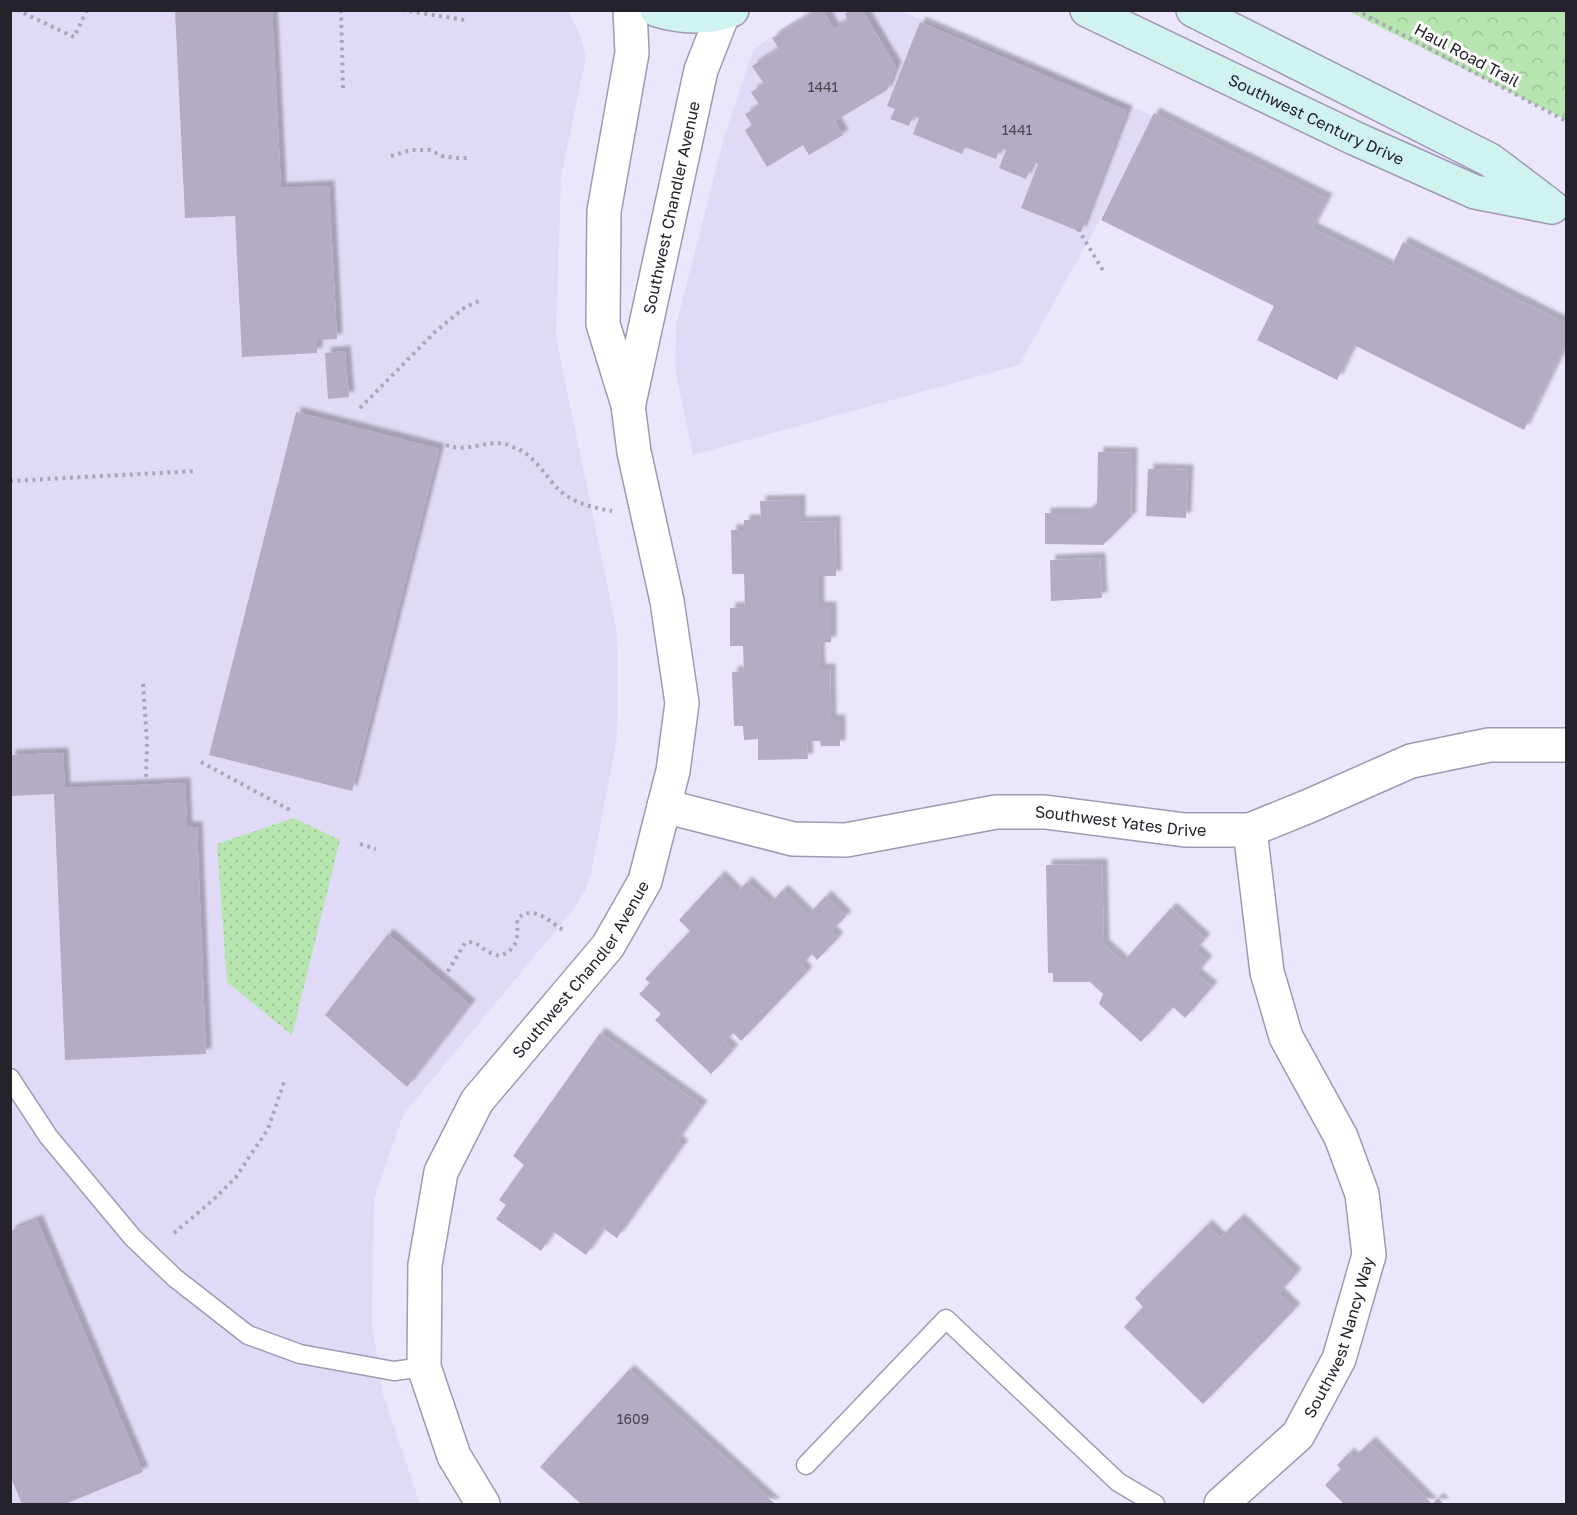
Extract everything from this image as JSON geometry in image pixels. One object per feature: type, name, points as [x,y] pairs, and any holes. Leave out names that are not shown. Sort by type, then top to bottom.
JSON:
[{"type":"main road","points":[[657,10],[691,16],[727,12]]},
{"type":"main road","name":"Southwest Century Drive","points":[[1087,10],[1354,138],[1475,192],[1559,211]]},
{"type":"main road","name":"Southwest Century Drive","points":[[1193,10],[1490,160],[1559,211]]},
{"type":"street","name":"Southwest Chandler Avenue","points":[[483,1504],[454,1456],[424,1367],[424,1265],[441,1172],[477,1101],[608,946],[645,881],[673,771],[682,703],[667,601],[634,452],[628,405],[603,324],[603,211],[632,53],[630,10]]},
{"type":"street","name":"Southwest Chandler Avenue","points":[[628,405],[701,70],[727,12]]},
{"type":"street","name":"Southwest Yates Drive","points":[[664,806],[793,840],[846,840],[996,812],[1045,812],[1185,830],[1250,830],[1411,761],[1488,745],[1566,745]]},
{"type":"street","name":"Southwest Nancy Way","points":[[1221,1504],[1298,1435],[1339,1359],[1369,1255],[1362,1194],[1341,1137],[1286,1037],[1267,972],[1250,830]]},
{"type":"lane","points":[[10,1078],[48,1136],[133,1238],[175,1278],[248,1335],[300,1354],[394,1371],[424,1367]]},
{"type":"lane","points":[[806,1465],[946,1319],[1118,1482],[1155,1504]]},
{"type":"path","points":[[17,10],[74,37],[87,10]]},
{"type":"path","points":[[341,10],[344,89]]},
{"type":"path","points":[[402,10],[465,20]]},
{"type":"path","name":"Haul Road Trail","points":[[1356,10],[1566,121]]},
{"type":"path","points":[[391,156],[411,150],[430,150],[442,156],[469,158]]},
{"type":"path","points":[[1078,229],[1104,272]]},
{"type":"path","points":[[360,408],[435,332],[464,308],[481,300]]},
{"type":"path","points":[[446,445],[463,448],[505,444],[522,451],[557,488],[571,499],[612,511]]},
{"type":"path","points":[[10,481],[196,471]]},
{"type":"path","points":[[143,684],[147,741],[146,781]]},
{"type":"path","points":[[201,762],[292,811]]},
{"type":"path","points":[[360,844],[376,849]]},
{"type":"path","points":[[444,978],[465,943],[469,941],[476,942],[487,951],[499,956],[507,954],[514,948],[517,939],[517,919],[527,912],[541,916],[563,930]]},
{"type":"path","points":[[174,1233],[212,1201],[236,1176],[268,1129],[284,1082]]},
{"type":"shaded area","points":[[568,10],[581,38],[586,57],[561,177],[556,337],[617,632],[617,738],[591,874],[585,891],[571,912],[403,1115],[374,1200],[372,1324],[383,1394],[420,1504],[11,1504],[10,11]]},
{"type":"shaded area","points":[[807,11],[900,11],[1157,117],[1019,365],[693,455],[675,368],[676,325],[725,134],[753,50]]},
{"type":"green space","points":[[1348,11],[1566,11],[1566,120]]},
{"type":"green space","points":[[294,818],[340,840],[292,1035],[227,982],[217,844]]},
{"type":"building","points":[[175,10],[272,10],[281,188],[329,186],[337,339],[317,340],[317,353],[242,357],[235,216],[185,218]]},
{"type":"building","points":[[819,10],[823,10],[834,29],[848,20],[845,14],[851,10],[862,10],[896,67],[887,90],[835,121],[843,135],[809,155],[803,145],[767,167],[745,130],[752,125],[745,114],[760,106],[751,92],[764,84],[752,66],[779,49],[772,38]]},
{"type":"building","points":[[920,22],[1127,111],[1081,232],[1021,208],[1038,164],[1033,162],[1026,179],[999,168],[1006,150],[1000,148],[996,159],[965,147],[962,154],[913,134],[919,118],[913,116],[909,126],[890,119],[895,109],[887,106]]},
{"type":"building","points":[[1154,113],[1327,199],[1312,228],[1391,267],[1403,242],[1566,324],[1566,344],[1524,430],[1354,345],[1337,380],[1257,340],[1274,306],[1101,220]]},
{"type":"building","points":[[345,351],[349,397],[328,399],[325,353]]},
{"type":"building","points":[[296,412],[439,449],[352,791],[209,755]]},
{"type":"building","points":[[1098,452],[1132,453],[1131,517],[1103,545],[1045,544],[1045,513],[1086,513],[1097,504]]},
{"type":"building","points":[[1148,469],[1188,470],[1186,518],[1146,516]]},
{"type":"building","points":[[800,500],[800,522],[835,521],[836,576],[819,576],[819,607],[831,607],[831,642],[819,643],[820,669],[830,669],[831,720],[840,720],[840,746],[821,746],[820,741],[807,741],[808,759],[758,760],[758,739],[744,740],[743,726],[734,726],[732,672],[744,671],[743,646],[730,646],[730,608],[745,607],[744,574],[732,574],[731,530],[744,530],[744,520],[761,520],[760,501]]},
{"type":"building","points":[[1100,558],[1102,598],[1051,601],[1050,560]]},
{"type":"building","points":[[63,753],[65,788],[185,783],[187,827],[197,827],[206,1054],[65,1060],[54,794],[10,796],[10,755]]},
{"type":"building","points":[[1102,864],[1104,945],[1123,962],[1171,908],[1205,939],[1195,950],[1207,961],[1196,974],[1212,987],[1185,1018],[1173,1007],[1141,1042],[1099,1004],[1103,994],[1090,982],[1053,982],[1053,973],[1048,973],[1046,865]]},
{"type":"building","points":[[720,876],[737,893],[747,882],[770,904],[783,890],[808,915],[826,896],[846,916],[831,931],[838,938],[817,960],[812,954],[801,965],[807,972],[741,1041],[733,1033],[724,1042],[733,1050],[711,1074],[655,1020],[661,1014],[639,994],[650,983],[645,979],[690,931],[679,920]]},
{"type":"building","points":[[388,934],[470,1005],[407,1087],[325,1015]]},
{"type":"building","points":[[600,1033],[702,1106],[677,1141],[683,1145],[617,1238],[604,1229],[586,1255],[554,1232],[541,1251],[496,1219],[506,1205],[499,1200],[524,1165],[513,1156]]},
{"type":"building","points":[[1239,1219],[1296,1274],[1279,1293],[1295,1309],[1203,1404],[1124,1327],[1143,1307],[1135,1298],[1207,1225],[1220,1238]]},
{"type":"building","points":[[37,1220],[143,1472],[65,1504],[22,1504],[10,1476],[10,1231]]},
{"type":"building","points":[[629,1370],[775,1504],[581,1504],[540,1467]]},
{"type":"building","points":[[1370,1442],[1432,1504],[1344,1504],[1325,1485],[1341,1469],[1337,1465],[1349,1453],[1354,1458]]},
{"type":"building","points":[[1438,1498],[1444,1504],[1432,1504]]}]
